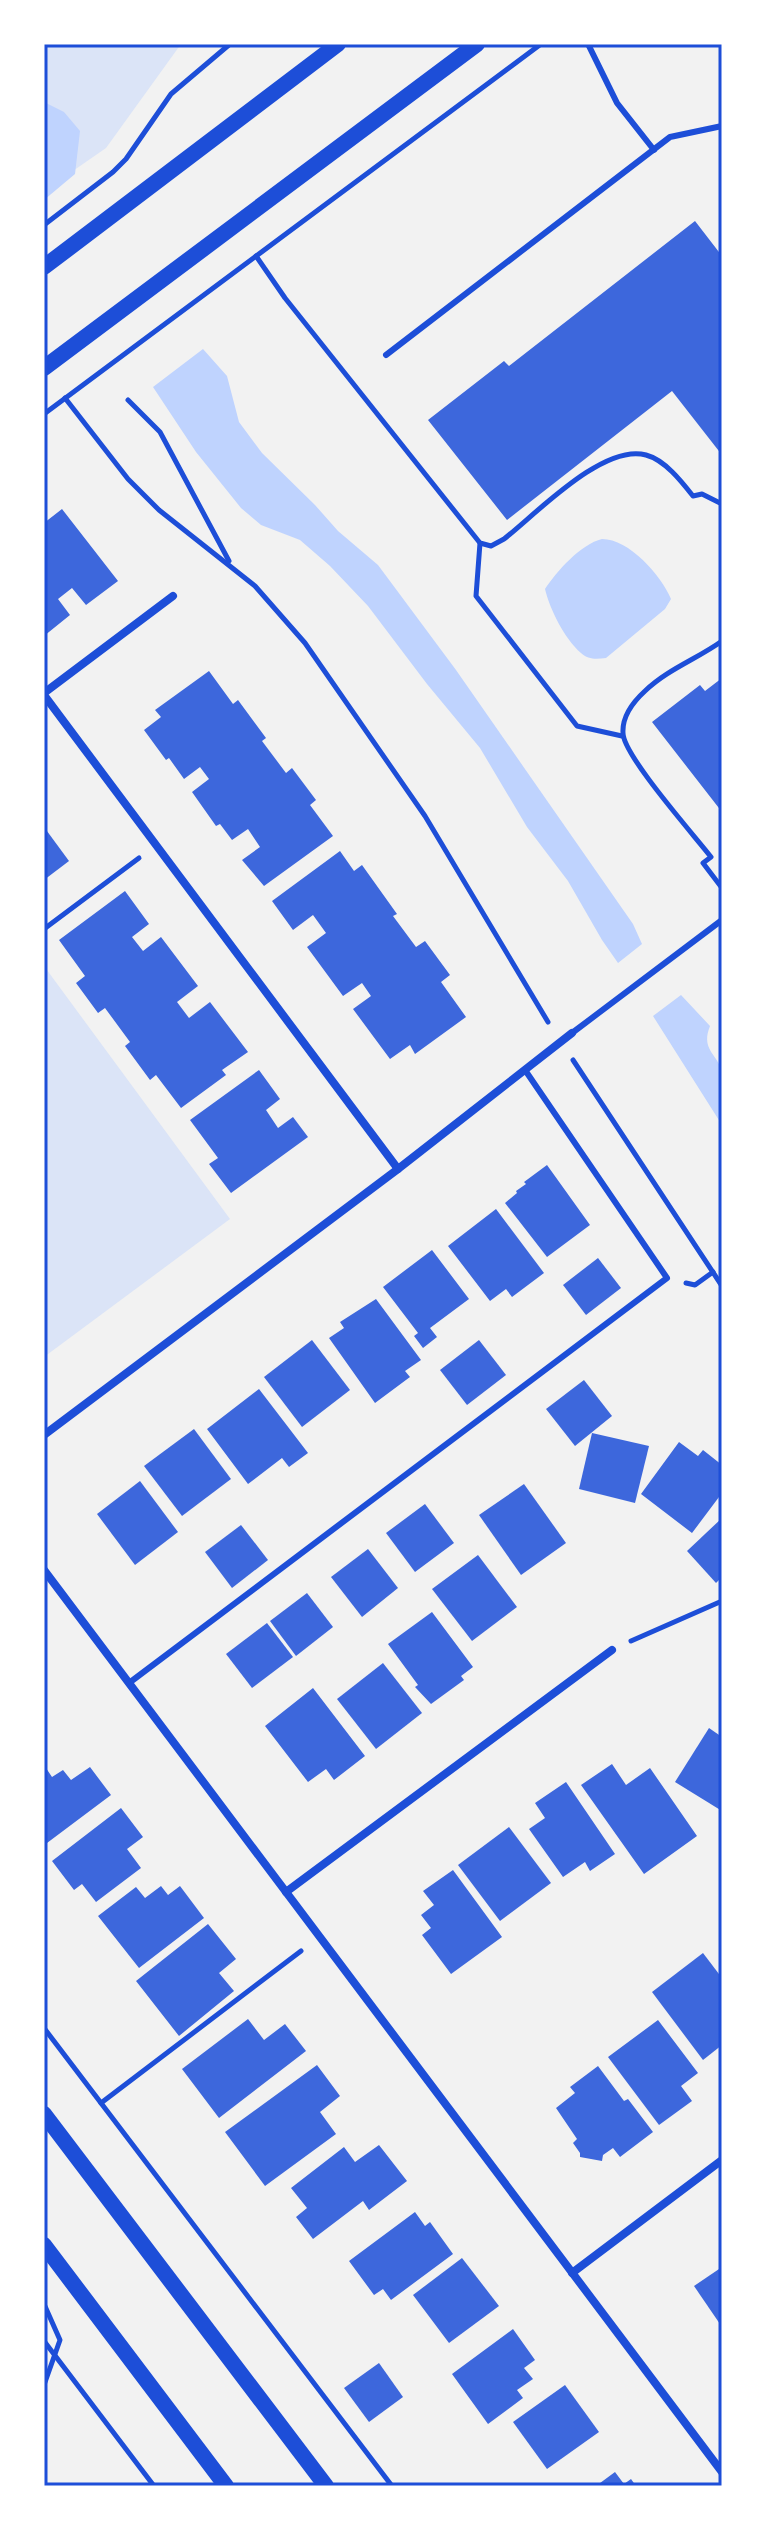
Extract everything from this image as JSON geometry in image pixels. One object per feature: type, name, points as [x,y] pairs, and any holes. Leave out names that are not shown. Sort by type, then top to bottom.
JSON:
[{"type":"main road","points":[[44,267],[338,44]]},
{"type":"main road","points":[[44,368],[477,44]]},
{"type":"main road","points":[[44,2114],[326,2486]]},
{"type":"main road","points":[[44,2245],[226,2486]]},
{"type":"street","points":[[173,596],[44,694],[398,1169]]},
{"type":"street","points":[[44,1435],[398,1169],[572,1033]]},
{"type":"street","points":[[44,1570],[722,2472]]},
{"type":"street","points":[[286,1892],[612,1650]]},
{"type":"street","points":[[572,2273],[722,2160]]},
{"type":"lane","points":[[588,44],[617,103],[654,150]]},
{"type":"lane","points":[[386,355],[670,137],[722,126]]},
{"type":"lane","points":[[572,1033],[722,920]]},
{"type":"lane","points":[[129,1683],[667,1278],[525,1070]]},
{"type":"path","points":[[44,225],[113,172],[126,159],[171,94],[230,44]]},
{"type":"path","points":[[44,414],[541,44]]},
{"type":"path","points":[[256,256],[285,298],[480,543],[491,546],[504,539],[570,482],[600,465],[630,454],[645,455],[658,461],[693,496],[702,494],[722,504]]},
{"type":"path","points":[[65,398],[128,479],[159,510],[231,566],[277,610],[322,668],[425,816],[560,1042],[596,1090],[722,1286]]},
{"type":"path","points":[[128,400],[160,432],[231,566]]},
{"type":"path","points":[[480,543],[476,596],[577,726],[622,736]]},
{"type":"path","points":[[722,641],[675,667],[647,689],[631,705],[624,720],[622,736],[638,765],[711,857],[703,863],[722,888]]},
{"type":"path","points":[[44,929],[156,845]]},
{"type":"path","points":[[612,1650],[722,1601]]},
{"type":"path","points":[[101,2103],[320,1937]]},
{"type":"path","points":[[44,2028],[392,2486]]},
{"type":"path","points":[[44,2304],[60,2340],[44,2385]]},
{"type":"path","points":[[44,2341],[154,2486]]},
{"type":"shaded area","points":[[44,44],[181,44],[106,148],[44,191]]},
{"type":"shaded area","points":[[44,966],[230,1219],[44,1357]]},
{"type":"water","points":[[44,102],[64,112],[80,131],[75,174],[44,200]]},
{"type":"water","points":[[203,349],[227,376],[239,422],[262,453],[338,531],[378,565],[456,670],[633,924],[642,944],[618,963],[568,881],[527,827],[480,748],[368,606],[300,540],[261,525],[241,508],[196,452],[153,387]]},
{"type":"water","points":[[602,539],[623,545],[643,560],[671,599],[665,609],[606,658],[593,658],[584,655],[569,640],[554,615],[545,589],[578,552]]},
{"type":"water","points":[[681,995],[710,1026],[707,1041],[723,1079],[722,1125],[653,1016]]},
{"type":"building","points":[[695,221],[722,256],[722,455],[672,391],[507,520],[428,420],[504,361],[509,366]]},
{"type":"building","points":[[62,509],[118,581],[86,605],[72,588],[58,599],[70,615],[44,636],[44,523]]},
{"type":"building","points":[[209,671],[233,704],[238,700],[266,738],[262,741],[286,773],[292,768],[316,800],[310,805],[333,836],[264,886],[242,860],[260,847],[248,829],[232,840],[220,824],[216,826],[192,792],[209,779],[200,767],[184,779],[144,730],[161,717],[155,710]]},
{"type":"building","points":[[722,678],[722,812],[652,722],[700,685],[705,691]]},
{"type":"building","points":[[44,827],[69,861],[44,880]]},
{"type":"building","points":[[340,851],[354,871],[362,865],[416,947],[425,941],[450,975],[441,982],[466,1017],[415,1054],[410,1045],[390,1059],[353,1009],[371,996],[362,983],[343,996],[307,947],[326,933],[313,915],[293,930],[272,901]]},
{"type":"building","points":[[125,891],[149,924],[132,937],[143,951],[161,937],[198,986],[177,1002],[189,1018],[210,1002],[248,1052],[222,1070],[226,1075],[181,1108],[156,1075],[150,1080],[125,1046],[130,1042],[105,1008],[98,1013],[76,983],[85,976],[59,940]]},
{"type":"building","points":[[259,1070],[280,1099],[266,1110],[278,1128],[293,1117],[308,1137],[231,1193],[209,1164],[218,1158],[190,1120]]},
{"type":"building","points":[[547,1165],[590,1225],[547,1257],[505,1203],[526,1184],[524,1182]]},
{"type":"building","points":[[496,1209],[544,1273],[512,1297],[506,1289],[490,1301],[448,1246]]},
{"type":"building","points":[[432,1250],[469,1299],[430,1328],[437,1337],[423,1348],[414,1336],[418,1333],[383,1287]]},
{"type":"building","points":[[598,1258],[621,1288],[586,1315],[563,1285]]},
{"type":"building","points":[[376,1299],[421,1360],[405,1371],[410,1377],[375,1403],[329,1338],[344,1328],[340,1322]]},
{"type":"building","points":[[312,1340],[350,1390],[302,1427],[264,1377]]},
{"type":"building","points":[[479,1340],[506,1375],[467,1405],[440,1370]]},
{"type":"building","points":[[584,1380],[612,1416],[575,1446],[546,1409]]},
{"type":"building","points":[[259,1389],[308,1453],[289,1467],[282,1458],[248,1484],[207,1429]]},
{"type":"building","points":[[194,1429],[231,1479],[182,1516],[144,1466]]},
{"type":"building","points":[[592,1433],[649,1446],[635,1503],[579,1489]]},
{"type":"building","points":[[679,1442],[698,1456],[703,1450],[722,1465],[722,1493],[692,1533],[641,1494]]},
{"type":"building","points":[[140,1481],[178,1532],[135,1565],[97,1514]]},
{"type":"building","points":[[524,1484],[566,1543],[521,1575],[479,1515]]},
{"type":"building","points":[[425,1504],[454,1543],[415,1572],[386,1533]]},
{"type":"building","points":[[722,1518],[722,1577],[716,1583],[687,1551]]},
{"type":"building","points":[[241,1525],[268,1560],[232,1588],[205,1552]]},
{"type":"building","points":[[368,1549],[398,1588],[362,1617],[331,1577]]},
{"type":"building","points":[[478,1555],[517,1607],[472,1641],[432,1589]]},
{"type":"building","points":[[307,1593],[333,1627],[296,1656],[270,1621]]},
{"type":"building","points":[[432,1612],[473,1667],[461,1676],[464,1680],[431,1704],[415,1687],[418,1685],[388,1644]]},
{"type":"building","points":[[267,1623],[293,1657],[252,1688],[226,1654]]},
{"type":"building","points":[[383,1663],[422,1713],[376,1749],[337,1699]]},
{"type":"building","points":[[313,1688],[365,1756],[334,1780],[326,1769],[308,1782],[265,1726]]},
{"type":"building","points":[[709,1728],[722,1737],[722,1811],[675,1782]]},
{"type":"building","points":[[612,1764],[626,1785],[650,1768],[697,1836],[644,1874],[581,1785]]},
{"type":"building","points":[[90,1767],[111,1795],[47,1843],[44,1839],[44,1770],[46,1768],[52,1777],[63,1770],[71,1780]]},
{"type":"building","points":[[566,1782],[615,1854],[590,1871],[585,1862],[563,1877],[529,1829],[545,1818],[535,1803]]},
{"type":"building","points":[[121,1808],[143,1837],[127,1849],[141,1868],[96,1902],[82,1884],[74,1890],[52,1861]]},
{"type":"building","points":[[509,1827],[551,1883],[500,1921],[458,1865]]},
{"type":"building","points":[[453,1870],[502,1937],[451,1974],[422,1935],[431,1928],[421,1915],[434,1905],[423,1891]]},
{"type":"building","points":[[161,1886],[168,1895],[180,1886],[204,1918],[139,1968],[98,1916],[136,1887],[145,1898]]},
{"type":"building","points":[[208,1924],[236,1959],[219,1973],[234,1991],[179,2036],[136,1981]]},
{"type":"building","points":[[703,1953],[722,1978],[722,2045],[703,2060],[652,1992]]},
{"type":"building","points":[[248,2019],[264,2040],[285,2024],[306,2051],[219,2118],[182,2069]]},
{"type":"building","points":[[658,2020],[698,2073],[681,2086],[692,2101],[659,2125],[608,2057]]},
{"type":"building","points":[[317,2065],[340,2096],[320,2112],[336,2134],[265,2186],[225,2132]]},
{"type":"building","points":[[598,2066],[624,2101],[628,2099],[653,2132],[620,2157],[613,2148],[603,2155],[602,2161],[580,2157],[573,2143],[577,2139],[556,2108],[575,2093],[570,2087]]},
{"type":"building","points":[[379,2145],[407,2181],[369,2210],[363,2201],[313,2239],[296,2217],[307,2208],[291,2188],[344,2147],[355,2162]]},
{"type":"building","points":[[415,2212],[425,2226],[430,2222],[453,2254],[391,2300],[383,2289],[374,2295],[349,2261]]},
{"type":"building","points":[[462,2258],[499,2306],[449,2343],[413,2295]]},
{"type":"building","points":[[722,2267],[722,2327],[694,2286]]},
{"type":"building","points":[[513,2329],[535,2360],[524,2368],[533,2379],[517,2390],[523,2398],[488,2424],[452,2374]]},
{"type":"building","points":[[379,2363],[403,2397],[369,2422],[344,2388]]},
{"type":"building","points":[[565,2385],[599,2432],[547,2469],[513,2422]]},
{"type":"building","points":[[615,2472],[624,2484],[631,2479],[636,2486],[596,2486]]}]
